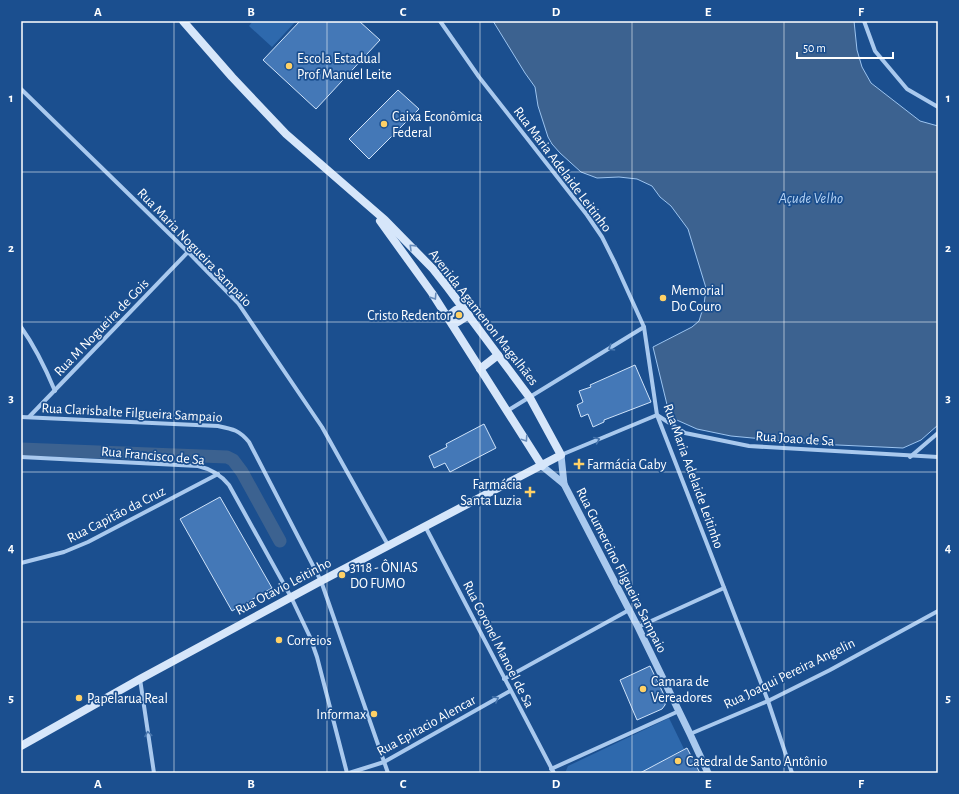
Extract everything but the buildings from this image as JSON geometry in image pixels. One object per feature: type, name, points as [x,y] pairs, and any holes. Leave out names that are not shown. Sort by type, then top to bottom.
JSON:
[{"type":"main road","name":"Avenida Agamenon Magalhães","points":[[183,21],[232,78],[286,134],[371,208],[421,256],[463,307],[530,398],[561,456]]},
{"type":"main road","name":"Avenida Agamenon Magalhães","points":[[371,208],[432,293],[542,466]]},
{"type":"main road","points":[[447,317],[463,307]]},
{"type":"main road","points":[[452,324],[469,315]]},
{"type":"main road","points":[[480,369],[498,355]]},
{"type":"main road","name":"Rua Otavio Leitinho","points":[[21,746],[140,678],[388,545],[561,456]]},
{"type":"street","name":"Rua Maria Adelaide Leitinho","points":[[440,21],[479,77],[587,215],[602,237],[644,327],[657,415],[768,701],[792,773]]},
{"type":"street","points":[[864,21],[875,51],[907,89],[938,107]]},
{"type":"street","name":"Rua Maria Nogueira Sampaio","points":[[21,89],[188,252],[238,303],[322,427],[388,545]]},
{"type":"street","name":"Rua M Nogueira de Gois","points":[[29,417],[188,252]]},
{"type":"street","points":[[21,327],[34,345],[44,364],[55,391]]},
{"type":"street","points":[[507,411],[644,327]]},
{"type":"street","points":[[561,456],[657,415]]},
{"type":"street","name":"Rua Joao de Sa","points":[[657,415],[685,433],[749,446],[938,458]]},
{"type":"street","name":"Rua Clarisbalte Filgueira Sampaio","points":[[21,417],[218,426],[232,428],[242,434],[249,442],[321,581],[388,773]]},
{"type":"street","points":[[910,457],[938,433]]},
{"type":"street","name":"Rua Gumercino Filgueira Sampaio","points":[[561,456],[564,484],[638,627],[679,711]]},
{"type":"street","name":"Rua Francisco de Sa","points":[[21,457],[198,466],[207,468],[218,474],[229,485],[304,622],[317,657],[348,773]]},
{"type":"street","name":"Rua Gumercino Filgueira Sampaio","points":[[542,466],[564,484]]},
{"type":"street","name":"Rua Capitão da Cruz","points":[[21,563],[64,552],[88,542],[218,474]]},
{"type":"street","name":"Rua Coronel Manoel de Sa","points":[[425,526],[552,771]]},
{"type":"street","points":[[638,627],[724,588]]},
{"type":"street","points":[[504,679],[629,610]]},
{"type":"street","name":"Rua Joaqui Pereira Angelin","points":[[690,734],[768,701],[830,670],[938,611]]},
{"type":"street","points":[[140,678],[154,773]]},
{"type":"street","name":"Rua Epitacio Alencar","points":[[348,773],[384,762],[510,691]]},
{"type":"street","points":[[552,771],[679,711],[708,773]]},
{"type":"shaded area","points":[[253,21],[296,21],[272,47],[249,26]]},
{"type":"shaded area","points":[[669,718],[684,749],[640,773],[565,773],[568,766]]},
{"type":"water","name":"Açude Velho","points":[[493,21],[854,21],[857,50],[862,67],[871,83],[920,121],[938,126],[938,425],[921,440],[903,448],[816,444],[731,436],[697,429],[670,417],[653,347],[692,327],[699,321],[704,305],[706,288],[688,229],[671,206],[660,197],[652,186],[637,179],[619,177],[597,178],[581,172],[560,153],[548,137],[538,106],[535,87]]},
{"type":"waterway","points":[[21,449],[227,457],[233,460],[242,472],[280,541]]},
{"type":"place","name":"Escola Estadual Prof Manuel Leite","points":[[289,66]]},
{"type":"place","name":"Caixa Econômica Federal","points":[[384,124]]},
{"type":"place","name":"Memorial Do Couro","points":[[663,298]]},
{"type":"place","name":"Cristo Redentor","points":[[459,315]]},
{"type":"place","name":"Farmácia Gaby","points":[[579,464]]},
{"type":"place","name":"Farmácia Santa Luzia","points":[[530,492]]},
{"type":"place","name":"3118 - ÔNIAS DO FUMO","points":[[342,575]]},
{"type":"place","name":"Correios","points":[[279,640]]},
{"type":"place","name":"Camara de Vereadores","points":[[643,689]]},
{"type":"place","name":"Papelarua Real","points":[[79,698]]},
{"type":"place","name":"Informax","points":[[374,714]]},
{"type":"place","name":"Catedral de Santo Antônio","points":[[678,761]]}]
